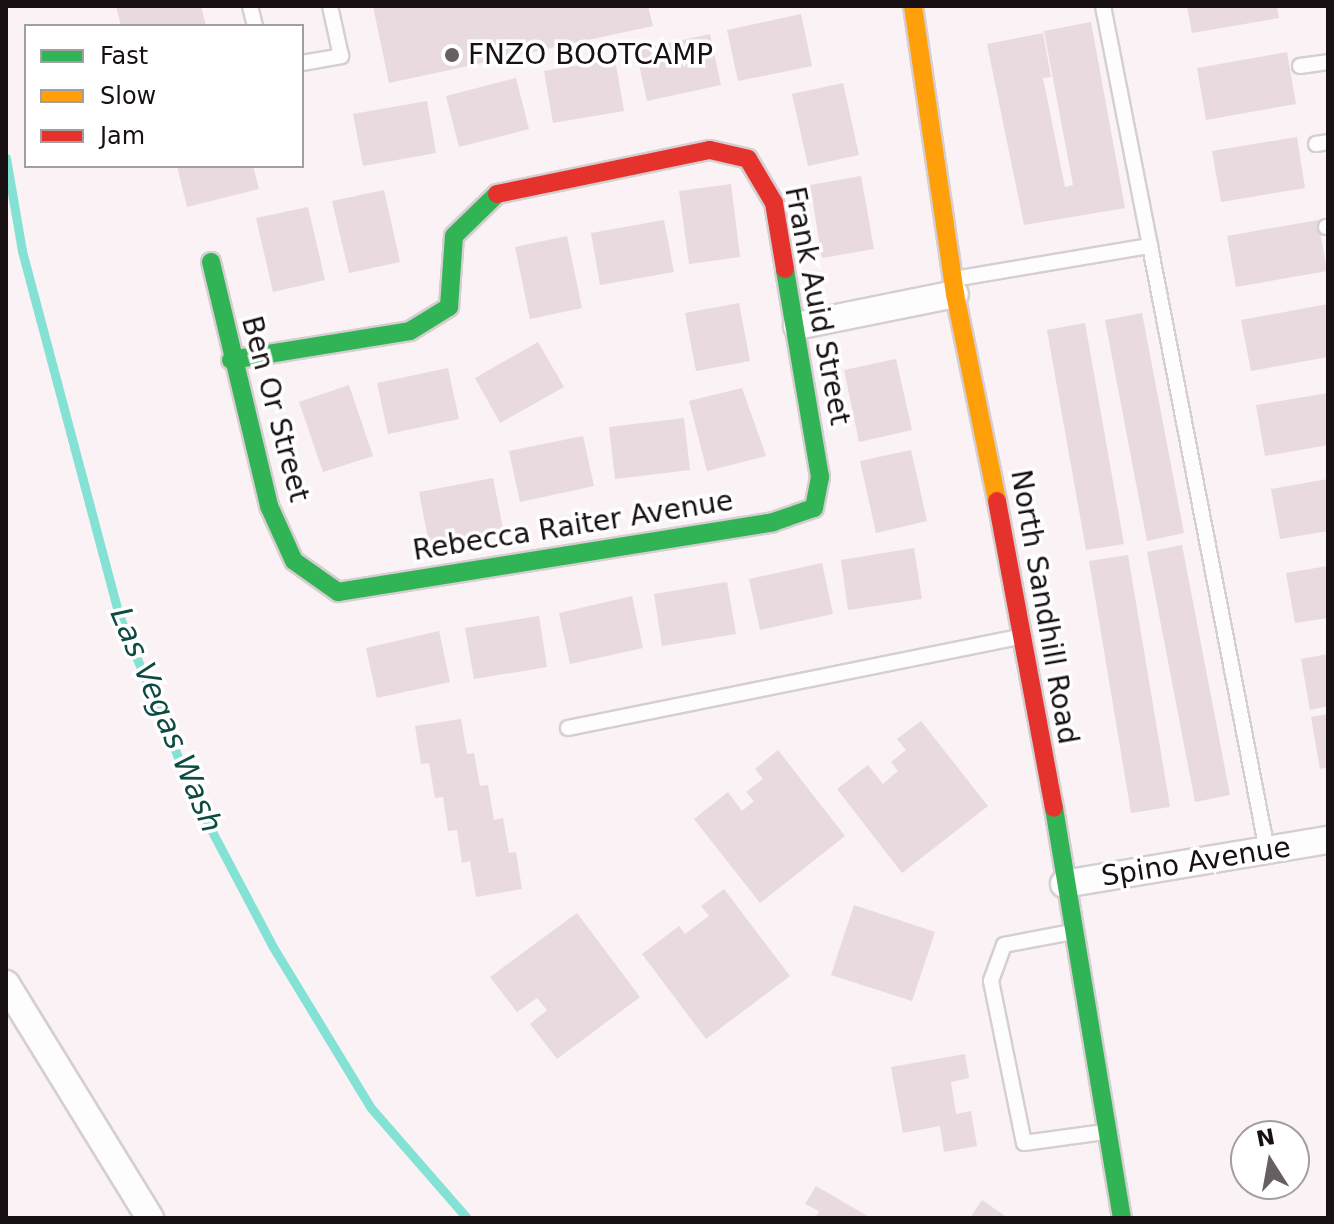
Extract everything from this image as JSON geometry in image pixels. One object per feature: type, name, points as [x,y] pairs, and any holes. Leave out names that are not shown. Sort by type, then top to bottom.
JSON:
[{"type":"street","name":"North Sandhill Road","points":[[918,8],[954,287],[1025,636],[1122,1218]]},
{"type":"street","name":"Frank Auid Street","points":[[231,360],[410,331],[449,307],[454,236],[494,195],[710,150],[748,159],[764,179],[797,326],[820,477],[814,508]]},
{"type":"street","name":"Ben Or Street","points":[[211,262],[231,360],[275,520],[294,561],[338,592]]},
{"type":"street","points":[[797,326],[954,287]]},
{"type":"street","name":"Rebecca Raiter Avenue","points":[[338,592],[773,522],[814,508]]},
{"type":"street","name":"Spino Avenue","points":[[1064,884],[1328,840]]},
{"type":"street","points":[[6,984],[150,1218]]},
{"type":"lane","points":[[304,63],[341,56],[330,6]]},
{"type":"lane","points":[[1103,6],[1267,850]]},
{"type":"lane","points":[[1300,66],[1328,62]]},
{"type":"lane","points":[[954,287],[1150,246]]},
{"type":"lane","points":[[568,728],[1025,636]]},
{"type":"lane","points":[[1072,932],[1004,945],[991,981],[1024,1143],[1109,1132]]},
{"type":"building","points":[[116,6],[201,6],[206,24],[120,24]]},
{"type":"building","name":"FNZO BOOTCAMP","points":[[373,6],[648,6],[653,26],[389,83]]},
{"type":"building","points":[[1187,6],[1277,6],[1279,18],[1192,33]]},
{"type":"building","points":[[801,14],[812,66],[738,81],[727,30]]},
{"type":"building","points":[[1091,22],[1125,208],[1024,225],[987,44],[1043,33],[1051,77],[1043,78],[1065,187],[1073,185],[1044,31]]},
{"type":"building","points":[[710,34],[721,85],[647,101],[636,50]]},
{"type":"building","points":[[1287,52],[1296,104],[1206,120],[1197,68]]},
{"type":"building","points":[[615,59],[624,111],[553,123],[544,71]]},
{"type":"building","points":[[516,78],[529,129],[459,147],[446,96]]},
{"type":"building","points":[[843,83],[859,155],[808,166],[792,94]]},
{"type":"building","points":[[427,101],[436,153],[363,166],[353,114]]},
{"type":"building","points":[[1297,137],[1305,188],[1221,202],[1212,151]]},
{"type":"building","points":[[177,168],[254,168],[259,189],[187,207]]},
{"type":"building","points":[[861,176],[874,249],[822,258],[810,185]]},
{"type":"building","points":[[731,184],[740,257],[689,264],[679,191]]},
{"type":"building","points":[[384,190],[400,262],[349,273],[332,201]]},
{"type":"building","points":[[308,207],[325,280],[273,292],[256,218]]},
{"type":"building","points":[[664,220],[674,272],[600,285],[591,233]]},
{"type":"building","points":[[1318,220],[1327,271],[1236,287],[1227,236]]},
{"type":"building","points":[[567,236],[582,308],[530,319],[515,247]]},
{"type":"building","points":[[739,303],[750,361],[696,371],[685,313]]},
{"type":"building","points":[[1328,304],[1328,357],[1251,371],[1241,320]]},
{"type":"building","points":[[1142,313],[1184,533],[1147,541],[1105,320]]},
{"type":"building","points":[[1085,323],[1124,544],[1086,550],[1047,330]]},
{"type":"building","points":[[538,342],[564,387],[500,423],[475,378]]},
{"type":"building","points":[[896,359],[912,430],[859,442],[844,370]]},
{"type":"building","points":[[448,368],[459,419],[388,434],[377,383]]},
{"type":"building","points":[[349,385],[373,456],[323,472],[299,402]]},
{"type":"building","points":[[742,388],[766,456],[707,471],[689,401]]},
{"type":"building","points":[[1328,393],[1328,445],[1265,456],[1256,405]]},
{"type":"building","points":[[684,418],[690,470],[615,479],[609,427]]},
{"type":"building","points":[[583,436],[594,486],[520,502],[509,451]]},
{"type":"building","points":[[911,450],[927,521],[876,533],[860,461]]},
{"type":"building","points":[[493,478],[503,529],[429,543],[419,492]]},
{"type":"building","points":[[1328,479],[1328,531],[1280,539],[1271,489]]},
{"type":"building","points":[[1182,545],[1230,795],[1195,802],[1147,552]]},
{"type":"building","points":[[914,548],[922,599],[848,610],[841,560]]},
{"type":"building","points":[[1128,555],[1170,807],[1131,813],[1089,561]]},
{"type":"building","points":[[822,563],[833,614],[760,630],[749,579]]},
{"type":"building","points":[[1328,566],[1328,618],[1295,623],[1286,573]]},
{"type":"building","points":[[727,582],[736,634],[662,646],[654,594]]},
{"type":"building","points":[[632,596],[643,648],[570,664],[559,613]]},
{"type":"building","points":[[539,616],[547,667],[474,679],[465,628]]},
{"type":"building","points":[[439,631],[450,682],[377,698],[366,648]]},
{"type":"building","points":[[1328,654],[1328,706],[1310,710],[1301,659]]},
{"type":"building","points":[[1328,714],[1328,767],[1320,769],[1311,717]]},
{"type":"building","points":[[461,719],[467,754],[474,753],[480,786],[488,785],[494,820],[503,818],[509,853],[516,852],[522,889],[476,897],[470,861],[462,863],[457,830],[448,831],[443,797],[435,798],[429,763],[421,764],[415,726]]},
{"type":"building","points":[[921,721],[988,806],[902,873],[837,789],[868,765],[883,784],[898,771],[891,762],[906,750],[897,739]]},
{"type":"building","points":[[778,750],[845,836],[760,903],[694,819],[728,792],[742,811],[754,801],[746,792],[763,779],[755,769]]},
{"type":"building","points":[[724,889],[790,976],[706,1039],[642,954],[679,926],[685,934],[709,916],[701,906]]},
{"type":"building","points":[[854,905],[935,932],[912,1001],[831,975]]},
{"type":"building","points":[[577,913],[640,997],[557,1059],[530,1024],[547,1010],[537,998],[517,1012],[490,977]]},
{"type":"building","points":[[965,1054],[969,1078],[951,1082],[956,1114],[971,1111],[977,1146],[944,1152],[940,1126],[903,1133],[891,1067]]},
{"type":"building","points":[[816,1186],[871,1218],[815,1218],[819,1211],[805,1204]]},
{"type":"building","points":[[982,1200],[1008,1218],[970,1218]]},
{"type":"waterway","name":"Las Vegas Wash","points":[[6,158],[22,251],[118,613],[197,803],[273,947],[371,1108],[467,1218]]},
{"type":"traffic: fast","points":[[231,360],[410,331],[449,307],[454,236],[497,194]]},
{"type":"traffic: fast","points":[[211,262],[269,506],[294,561],[338,592],[773,522],[814,508],[820,477],[785,269]]},
{"type":"traffic: fast","points":[[1054,808],[1122,1218]]},
{"type":"traffic: slow","points":[[913,6],[955,294],[997,501]]},
{"type":"traffic: jam","points":[[497,194],[710,150],[748,159],[774,203],[785,269]]},
{"type":"traffic: jam","points":[[997,501],[1054,808]]},
{"type":"place","name":"FNZO BOOTCAMP","points":[[452,55]]}]
